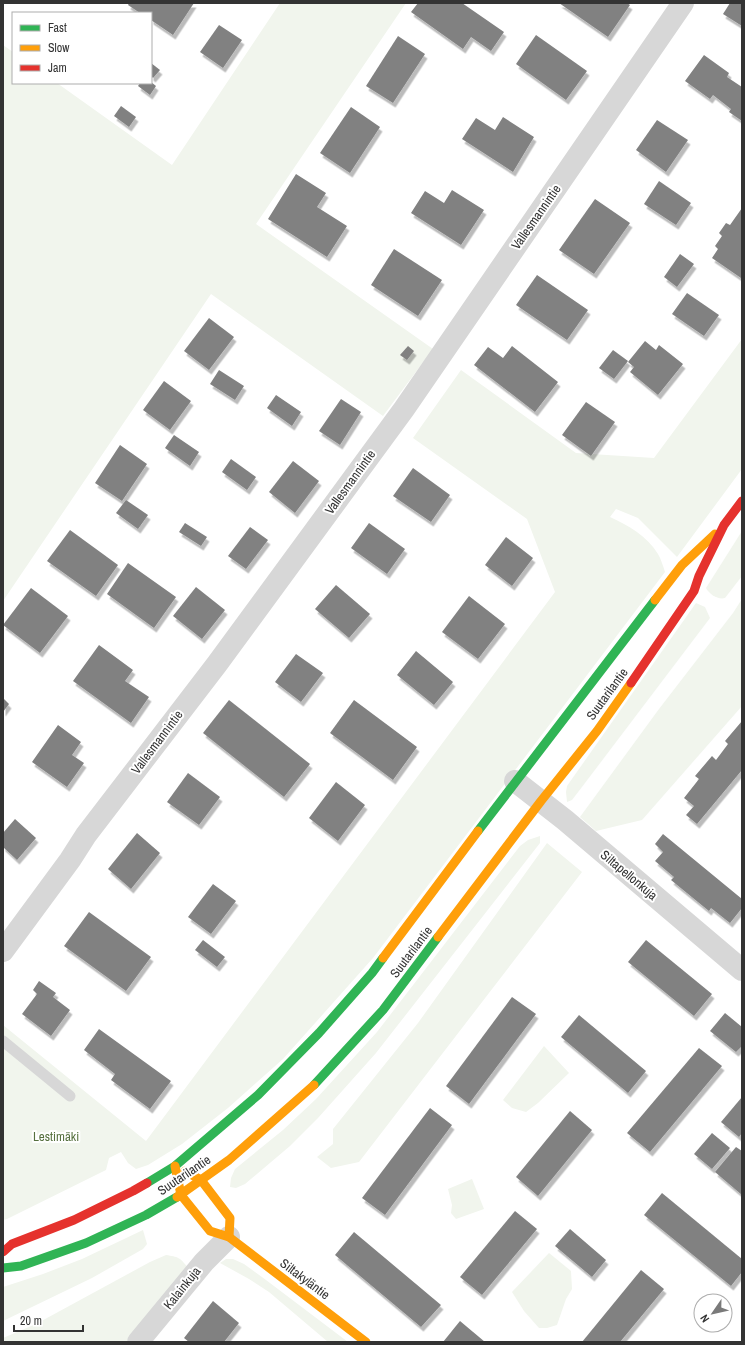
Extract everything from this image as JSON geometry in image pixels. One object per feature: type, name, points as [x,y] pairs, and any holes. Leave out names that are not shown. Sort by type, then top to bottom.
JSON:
[{"type":"main road","name":"Suutarilantie","points":[[3,1252],[12,1244],[74,1220],[133,1191],[175,1166],[258,1096],[320,1033],[372,973],[515,781],[682,565],[724,525],[742,501]]},
{"type":"main road","name":"Suutarilantie","points":[[3,1268],[22,1266],[86,1243],[146,1216],[181,1195],[229,1160],[316,1083],[383,1010],[541,801],[606,718],[694,591],[699,576],[724,525]]},
{"type":"main road","points":[[175,1166],[201,1180],[230,1218],[229,1237]]},
{"type":"main road","name":"Siltakyläntie","points":[[175,1166],[181,1195],[210,1231],[229,1237],[366,1342]]},
{"type":"street","name":"Vallesmannintie","points":[[3,951],[86,836],[217,664],[404,408],[683,3]]},
{"type":"street","name":"Siltapellonkuja","points":[[515,781],[541,801],[742,970]]},
{"type":"street","name":"Kalainkuja","points":[[138,1342],[204,1262],[229,1237]]},
{"type":"lane","points":[[3,1041],[70,1096]]},
{"type":"green space","points":[[280,3],[406,3],[256,224],[433,349],[383,416],[211,294],[3,601],[3,45],[12,51],[12,84],[58,84],[172,165]]},
{"type":"green space","name":"Lestimäki","points":[[742,339],[742,469],[677,557],[638,518],[616,509],[610,517],[630,527],[643,536],[659,556],[665,572],[373,958],[283,1059],[228,1108],[182,1144],[148,1165],[136,1169],[128,1163],[121,1152],[109,1158],[106,1170],[3,1220],[3,1025],[146,1141],[555,592],[527,519],[413,438],[461,370],[576,453],[654,458]]},
{"type":"green space","points":[[742,531],[742,576],[725,598],[717,597],[711,594],[706,588]]},
{"type":"green space","points":[[742,599],[742,706],[642,820],[596,831],[580,817]]},
{"type":"green space","points":[[696,603],[705,607],[710,618],[572,800],[567,802],[567,786]]},
{"type":"green space","points":[[540,836],[540,843],[376,1053],[318,1118],[290,1146],[245,1184],[236,1188],[230,1187],[231,1178],[235,1169],[283,1130],[316,1099],[377,1032],[520,846],[528,840]]},
{"type":"green space","points":[[547,843],[582,872],[359,1162],[331,1168],[317,1157],[333,1144],[333,1129],[418,1023]]},
{"type":"green space","points":[[544,1046],[569,1073],[538,1103],[526,1112],[512,1108],[503,1100]]},
{"type":"green space","points":[[472,1179],[484,1209],[456,1219],[451,1213],[452,1205],[448,1189]]},
{"type":"green space","points":[[143,1230],[147,1244],[143,1249],[92,1278],[3,1321],[3,1287],[82,1259]]},
{"type":"green space","points":[[549,1253],[571,1271],[572,1289],[566,1299],[557,1325],[547,1328],[539,1328],[524,1311],[512,1292]]},
{"type":"green space","points":[[166,1255],[178,1258],[188,1268],[183,1276],[126,1342],[3,1342],[3,1338],[36,1324],[150,1262]]},
{"type":"green space","points":[[226,1259],[233,1259],[244,1264],[348,1342],[328,1342],[269,1292],[220,1263]]},
{"type":"building","points":[[129,3],[194,3],[173,35],[152,21],[152,12],[138,12],[128,5]]},
{"type":"building","points":[[418,3],[462,3],[504,32],[491,51],[471,37],[463,49],[411,12]]},
{"type":"building","points":[[559,3],[627,3],[630,5],[608,37]]},
{"type":"building","points":[[730,3],[742,3],[742,26],[723,14]]},
{"type":"building","points":[[219,25],[242,40],[223,68],[200,52]]},
{"type":"building","points":[[536,35],[587,71],[566,100],[516,64]]},
{"type":"building","points":[[398,36],[425,54],[393,103],[366,86]]},
{"type":"building","points":[[704,55],[729,73],[727,77],[742,87],[742,121],[729,112],[731,109],[713,95],[710,99],[685,81]]},
{"type":"building","points":[[152,64],[160,70],[153,78],[152,77]]},
{"type":"building","points":[[152,83],[156,86],[150,95],[138,86],[139,84]]},
{"type":"building","points":[[121,106],[136,117],[129,127],[114,116]]},
{"type":"building","points":[[351,107],[380,127],[350,173],[320,153]]},
{"type":"building","points":[[503,117],[534,137],[513,172],[462,139],[476,118],[495,130]]},
{"type":"building","points":[[657,120],[688,140],[666,172],[636,150]]},
{"type":"building","points":[[296,174],[326,193],[317,207],[347,226],[327,257],[268,219]]},
{"type":"building","points":[[659,181],[691,203],[676,225],[644,204]]},
{"type":"building","points":[[452,190],[484,210],[461,245],[411,213],[425,191],[444,203]]},
{"type":"building","points":[[595,199],[630,223],[594,274],[559,250]]},
{"type":"building","points":[[742,208],[741,278],[712,258],[718,249],[715,246],[722,236],[719,233],[726,223],[730,225]]},
{"type":"building","points":[[394,249],[442,280],[418,316],[371,285]]},
{"type":"building","points":[[680,254],[694,264],[677,287],[664,277]]},
{"type":"building","points":[[537,275],[588,310],[567,340],[516,305]]},
{"type":"building","points":[[687,293],[719,315],[704,336],[672,314]]},
{"type":"building","points":[[209,318],[234,337],[209,370],[184,351]]},
{"type":"building","points":[[645,341],[656,350],[659,345],[683,364],[658,395],[630,372],[634,367],[628,362]]},
{"type":"building","points":[[408,346],[414,351],[407,360],[400,355]]},
{"type":"building","points":[[512,346],[558,382],[535,412],[474,365],[488,347],[503,358]]},
{"type":"building","points":[[613,350],[628,361],[614,379],[599,368]]},
{"type":"building","points":[[219,370],[244,386],[235,400],[210,384]]},
{"type":"building","points":[[164,381],[191,401],[170,430],[143,410]]},
{"type":"building","points":[[276,395],[301,412],[292,426],[267,408]]},
{"type":"building","points":[[341,399],[361,412],[340,445],[319,431]]},
{"type":"building","points":[[586,402],[615,422],[591,456],[562,435]]},
{"type":"building","points":[[174,435],[199,452],[190,466],[165,448]]},
{"type":"building","points":[[120,445],[147,464],[122,501],[95,483]]},
{"type":"building","points":[[231,459],[256,477],[247,490],[222,472]]},
{"type":"building","points":[[293,461],[319,481],[295,513],[269,492]]},
{"type":"building","points":[[413,468],[450,495],[431,522],[393,496]]},
{"type":"building","points":[[126,500],[148,515],[138,529],[116,513]]},
{"type":"building","points":[[185,523],[207,537],[201,546],[179,532]]},
{"type":"building","points":[[369,523],[405,549],[387,574],[351,548]]},
{"type":"building","points":[[250,527],[268,540],[246,569],[228,556]]},
{"type":"building","points":[[70,530],[118,565],[96,596],[47,561]]},
{"type":"building","points":[[506,537],[533,558],[512,586],[485,565]]},
{"type":"building","points":[[128,563],[176,597],[154,628],[107,594]]},
{"type":"building","points":[[336,585],[370,614],[349,638],[315,609]]},
{"type":"building","points":[[196,587],[225,610],[202,639],[173,616]]},
{"type":"building","points":[[31,588],[68,616],[40,653],[3,625]]},
{"type":"building","points":[[469,596],[505,624],[478,659],[442,632]]},
{"type":"building","points":[[99,645],[133,670],[125,681],[149,697],[131,723],[73,681]]},
{"type":"building","points":[[416,651],[453,682],[434,705],[397,675]]},
{"type":"building","points":[[296,654],[323,673],[301,702],[275,682]]},
{"type":"building","points":[[3,698],[9,704],[3,712]]},
{"type":"building","points":[[229,700],[310,764],[284,797],[203,733]]},
{"type":"building","points":[[354,700],[417,747],[393,780],[330,733]]},
{"type":"building","points":[[742,721],[742,770],[697,824],[686,815],[694,806],[684,798],[699,779],[695,776],[712,756],[716,760],[728,744],[725,741]]},
{"type":"building","points":[[58,725],[81,742],[72,755],[84,763],[67,787],[32,762]]},
{"type":"building","points":[[188,773],[220,797],[199,825],[167,802]]},
{"type":"building","points":[[336,782],[365,805],[338,841],[309,818]]},
{"type":"building","points":[[15,819],[36,838],[17,860],[3,847],[3,833]]},
{"type":"building","points":[[137,833],[160,853],[131,889],[108,869]]},
{"type":"building","points":[[663,834],[742,899],[742,908],[730,923],[711,908],[709,911],[671,880],[674,877],[655,861],[663,852],[655,844]]},
{"type":"building","points":[[213,884],[236,901],[211,934],[188,917]]},
{"type":"building","points":[[89,912],[151,957],[126,991],[64,946]]},
{"type":"building","points":[[203,940],[225,957],[217,967],[195,950]]},
{"type":"building","points":[[646,940],[712,994],[694,1016],[628,962]]},
{"type":"building","points":[[39,981],[56,993],[53,997],[70,1010],[51,1036],[22,1014],[37,994],[33,990]]},
{"type":"building","points":[[512,997],[536,1014],[469,1104],[446,1086]]},
{"type":"building","points":[[725,1013],[742,1027],[742,1046],[736,1052],[710,1031]]},
{"type":"building","points":[[579,1015],[646,1071],[628,1093],[561,1037]]},
{"type":"building","points":[[99,1029],[171,1081],[150,1109],[111,1080],[115,1074],[84,1050]]},
{"type":"building","points":[[699,1048],[722,1066],[650,1152],[627,1133]]},
{"type":"building","points":[[742,1097],[742,1133],[739,1137],[721,1122]]},
{"type":"building","points":[[430,1108],[452,1125],[385,1215],[362,1198]]},
{"type":"building","points":[[570,1111],[592,1130],[538,1196],[516,1177]]},
{"type":"building","points":[[712,1133],[730,1148],[712,1169],[694,1154]]},
{"type":"building","points":[[736,1147],[742,1151],[742,1195],[715,1172]]},
{"type":"building","points":[[662,1193],[742,1259],[742,1272],[731,1286],[644,1215]]},
{"type":"building","points":[[515,1211],[537,1229],[482,1295],[460,1277]]},
{"type":"building","points":[[570,1229],[606,1260],[592,1277],[555,1246]]},
{"type":"building","points":[[354,1232],[441,1305],[421,1327],[335,1255]]},
{"type":"building","points":[[641,1270],[664,1289],[620,1342],[582,1342]]},
{"type":"building","points":[[213,1301],[239,1323],[224,1342],[189,1342],[184,1338]]},
{"type":"building","points":[[460,1321],[485,1342],[443,1342]]},
{"type":"traffic: fast","points":[[478,831],[655,600]]},
{"type":"traffic: fast","points":[[314,1085],[383,1010],[438,937]]},
{"type":"traffic: fast","points":[[147,1183],[175,1166],[258,1095],[319,1033],[372,973],[383,958]]},
{"type":"traffic: fast","points":[[3,1268],[21,1266],[86,1243],[146,1215],[177,1197]]},
{"type":"traffic: slow","points":[[655,600],[682,565],[715,534]]},
{"type":"traffic: slow","points":[[438,937],[541,801],[597,731],[631,683]]},
{"type":"traffic: slow","points":[[383,958],[478,831]]},
{"type":"traffic: slow","points":[[177,1197],[229,1160],[314,1085]]},
{"type":"traffic: slow","points":[[175,1166],[181,1195],[210,1231],[229,1237],[366,1342]]},
{"type":"traffic: slow","points":[[185,1171],[201,1180],[230,1218],[229,1237]]},
{"type":"traffic: jam","points":[[631,683],[694,591],[699,576],[724,525],[742,501]]},
{"type":"traffic: jam","points":[[3,1252],[12,1244],[74,1220],[147,1183]]}]
